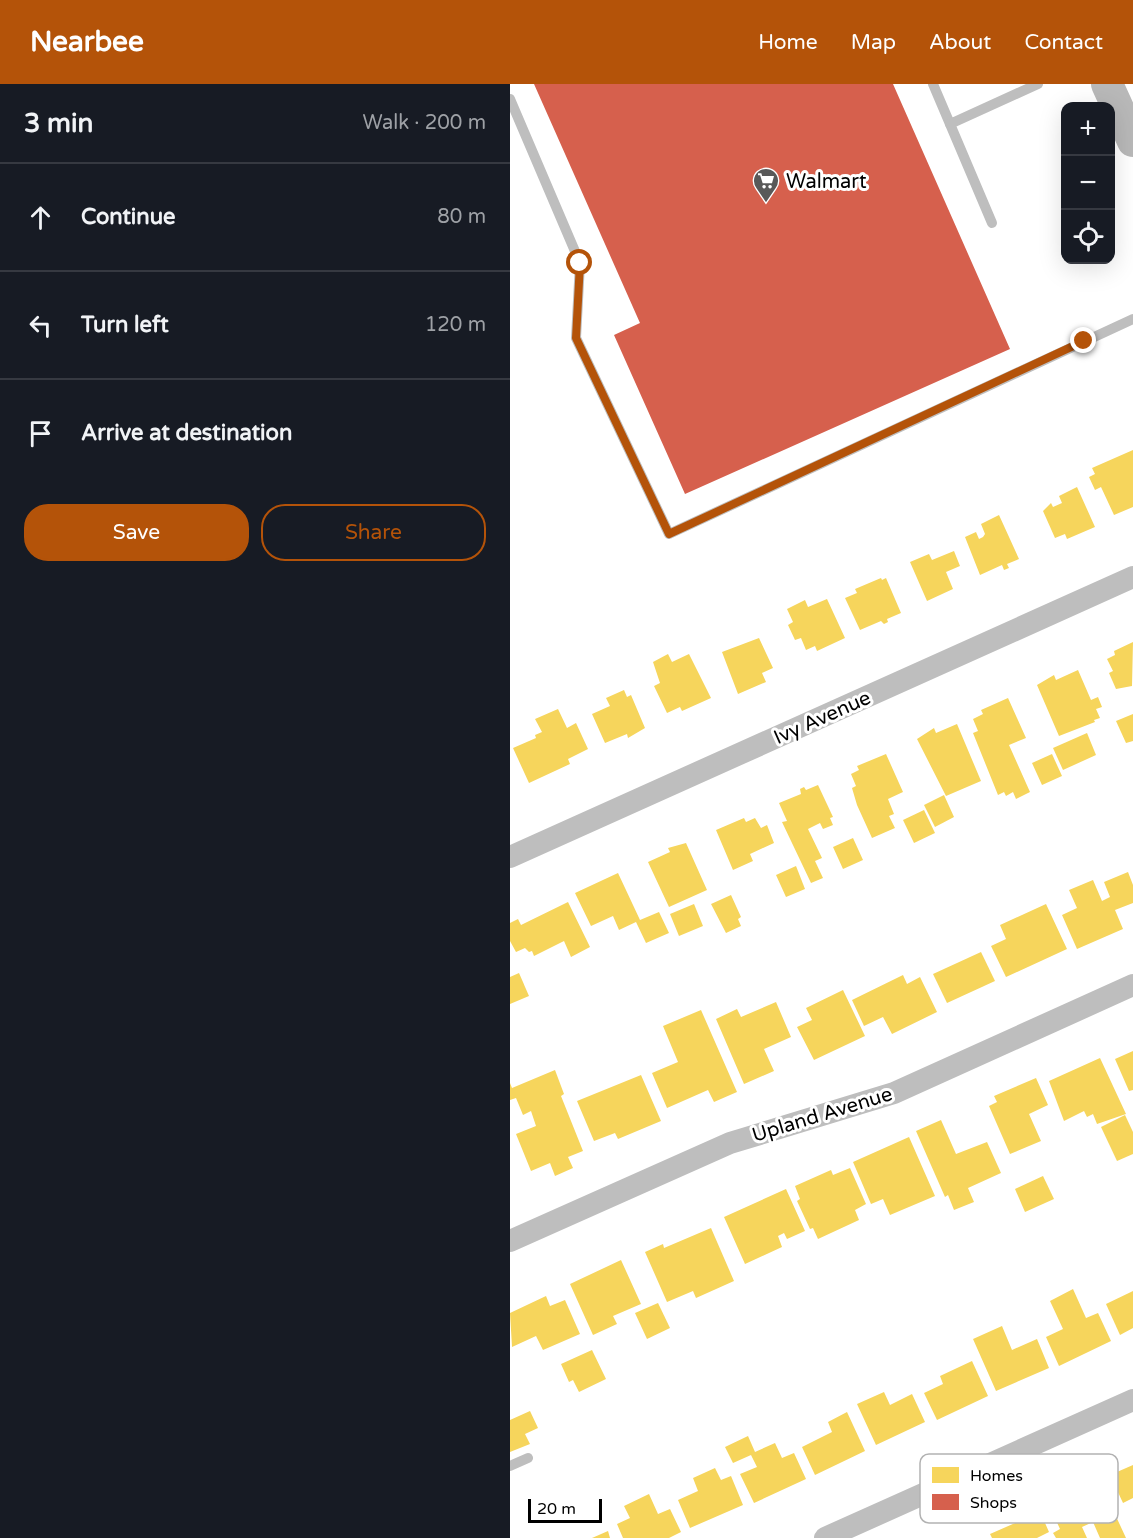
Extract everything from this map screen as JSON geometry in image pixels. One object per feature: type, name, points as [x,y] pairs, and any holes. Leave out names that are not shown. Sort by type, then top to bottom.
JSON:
[{"type":"street","points":[[1107,84],[1133,141]]},
{"type":"street","name":"Ivy Avenue","points":[[510,856],[1133,577]]},
{"type":"street","name":"Upland Avenue","points":[[510,1241],[730,1143],[894,1093],[1133,985]]},
{"type":"street","points":[[1012,1454],[1133,1400]]},
{"type":"street","points":[[825,1538],[920,1495]]},
{"type":"lane","points":[[933,84],[992,223]]},
{"type":"lane","points":[[950,124],[1038,84]]},
{"type":"lane","points":[[510,99],[580,263],[576,338],[669,534],[1133,319]]},
{"type":"lane","points":[[510,1466],[528,1458]]},
{"type":"building: Homes","points":[[1133,450],[1133,507],[1114,515],[1101,487],[1095,490],[1089,477],[1095,474],[1092,468]]},
{"type":"building: Homes","points":[[1077,487],[1095,527],[1067,539],[1065,534],[1055,538],[1043,511],[1051,503],[1053,507],[1062,503],[1059,496]]},
{"type":"building: Homes","points":[[999,515],[1019,559],[1007,564],[1009,568],[1004,570],[1002,565],[980,575],[965,537],[976,532],[979,539],[983,537],[985,534],[981,524]]},
{"type":"building: Homes","points":[[954,551],[960,566],[946,572],[953,589],[927,601],[910,562],[929,554],[932,560]]},
{"type":"building: Homes","points":[[881,578],[882,580],[886,578],[901,613],[887,619],[888,622],[884,624],[881,621],[860,630],[845,598],[857,593],[855,589]]},
{"type":"building: Homes","points":[[827,599],[845,638],[817,651],[815,646],[806,650],[801,638],[795,640],[788,625],[793,622],[787,609],[805,600],[808,607]]},
{"type":"building: Homes","points":[[759,638],[773,668],[762,673],[766,682],[738,694],[722,652]]},
{"type":"building: Homes","points":[[1133,642],[1132,686],[1116,689],[1109,673],[1113,671],[1107,659],[1115,655],[1114,651]]},
{"type":"building: Homes","points":[[668,654],[672,662],[689,654],[711,698],[682,711],[680,707],[667,713],[654,686],[660,683],[653,662]]},
{"type":"building: Homes","points":[[1078,670],[1091,700],[1098,697],[1102,707],[1096,709],[1100,718],[1059,736],[1037,685],[1054,675],[1056,680]]},
{"type":"building: Homes","points":[[624,690],[627,697],[631,695],[645,728],[628,738],[627,734],[605,743],[592,714],[610,706],[606,698]]},
{"type":"building: Homes","points":[[1008,698],[1026,738],[1009,745],[1030,792],[1016,799],[1013,792],[1006,796],[1004,792],[998,795],[973,733],[978,731],[973,719],[983,714],[981,710]]},
{"type":"building: Homes","points":[[558,709],[567,728],[576,723],[588,749],[568,759],[570,764],[529,783],[513,748],[536,738],[535,735],[542,732],[535,719]]},
{"type":"building: Homes","points":[[1133,714],[1133,741],[1126,743],[1116,721]]},
{"type":"building: Homes","points":[[957,724],[981,781],[946,796],[917,739],[934,728],[936,733]]},
{"type":"building: Homes","points":[[1087,733],[1096,755],[1063,770],[1053,748]]},
{"type":"building: Homes","points":[[886,754],[903,792],[888,799],[894,814],[889,816],[895,828],[872,838],[857,805],[852,788],[856,786],[851,774],[859,770],[857,766]]},
{"type":"building: Homes","points":[[1052,754],[1062,776],[1042,785],[1032,763]]},
{"type":"building: Homes","points":[[818,785],[833,817],[830,818],[833,825],[823,829],[820,823],[808,829],[822,858],[815,861],[823,878],[811,883],[782,822],[787,821],[779,803],[801,794],[800,789],[804,787],[806,790]]},
{"type":"building: Homes","points":[[944,795],[954,817],[935,827],[924,805]]},
{"type":"building: Homes","points":[[924,810],[935,833],[914,843],[903,820]]},
{"type":"building: Homes","points":[[744,818],[746,822],[755,818],[761,828],[767,825],[774,843],[750,854],[753,861],[733,870],[716,830]]},
{"type":"building: Homes","points":[[853,838],[863,860],[843,869],[833,847]]},
{"type":"building: Homes","points":[[686,843],[707,890],[669,907],[648,862],[670,852],[668,848]]},
{"type":"building: Homes","points":[[796,866],[805,889],[786,897],[776,875]]},
{"type":"building: Homes","points":[[1128,872],[1133,885],[1133,903],[1115,910],[1123,929],[1077,949],[1062,915],[1077,908],[1069,890],[1093,880],[1102,901],[1110,897],[1104,882]]},
{"type":"building: Homes","points":[[618,873],[640,920],[659,912],[669,933],[646,943],[636,922],[619,930],[613,916],[591,926],[575,893]]},
{"type":"building: Homes","points":[[731,895],[741,917],[738,919],[741,926],[726,933],[711,904]]},
{"type":"building: Homes","points":[[568,902],[590,947],[571,957],[564,941],[534,956],[532,951],[529,952],[525,948],[516,952],[510,941],[510,923],[518,919],[521,925]]},
{"type":"building: Homes","points":[[694,904],[703,926],[679,936],[670,914]]},
{"type":"building: Homes","points":[[1046,904],[1067,949],[1006,977],[991,946],[1006,939],[1000,925]]},
{"type":"building: Homes","points":[[981,952],[995,981],[947,1003],[933,974]]},
{"type":"building: Homes","points":[[519,973],[529,996],[510,1004],[510,977]]},
{"type":"building: Homes","points":[[903,975],[907,984],[920,977],[937,1012],[892,1034],[883,1017],[864,1026],[852,1000]]},
{"type":"building: Homes","points":[[843,990],[865,1036],[814,1060],[797,1027],[812,1020],[806,1008]]},
{"type":"building: Homes","points":[[776,1002],[791,1037],[764,1049],[774,1071],[744,1084],[716,1019],[737,1009],[741,1017]]},
{"type":"building: Homes","points":[[701,1010],[737,1092],[714,1102],[708,1090],[667,1108],[652,1073],[678,1062],[663,1026]]},
{"type":"building: Homes","points":[[1133,1051],[1133,1090],[1129,1091],[1115,1059]]},
{"type":"building: Homes","points":[[1100,1058],[1126,1114],[1097,1124],[1093,1114],[1087,1117],[1084,1111],[1064,1121],[1049,1081]]},
{"type":"building: Homes","points":[[555,1070],[564,1094],[561,1096],[583,1151],[568,1157],[573,1168],[555,1176],[550,1163],[531,1171],[516,1134],[536,1126],[531,1111],[523,1115],[516,1098],[510,1100],[510,1083],[512,1088]]},
{"type":"building: Homes","points":[[641,1075],[661,1121],[618,1139],[615,1133],[594,1141],[577,1101]]},
{"type":"building: Homes","points":[[1036,1078],[1048,1105],[1029,1114],[1041,1141],[1010,1154],[989,1106],[997,1102],[994,1096]]},
{"type":"building: Homes","points":[[1125,1115],[1133,1132],[1133,1154],[1117,1161],[1101,1127]]},
{"type":"building: Homes","points":[[941,1120],[956,1154],[987,1142],[1001,1173],[968,1188],[974,1202],[954,1210],[948,1195],[945,1197],[916,1131]]},
{"type":"building: Homes","points":[[909,1137],[935,1196],[890,1215],[883,1199],[871,1204],[853,1162]]},
{"type":"building: Homes","points":[[850,1168],[866,1204],[855,1210],[859,1220],[818,1239],[813,1228],[810,1229],[797,1201],[800,1199],[795,1186],[831,1170],[833,1175]]},
{"type":"building: Homes","points":[[1043,1176],[1054,1199],[1025,1212],[1015,1189]]},
{"type":"building: Homes","points":[[786,1189],[805,1231],[787,1239],[784,1233],[778,1236],[782,1247],[745,1264],[724,1217]]},
{"type":"building: Homes","points":[[711,1228],[734,1281],[696,1298],[693,1291],[667,1302],[645,1252],[663,1244],[664,1248]]},
{"type":"building: Homes","points":[[621,1260],[641,1304],[613,1316],[617,1324],[593,1335],[570,1284]]},
{"type":"building: Homes","points":[[1073,1289],[1086,1318],[1098,1313],[1111,1341],[1059,1366],[1046,1337],[1063,1329],[1050,1301]]},
{"type":"building: Homes","points":[[1133,1291],[1133,1328],[1120,1335],[1106,1304]]},
{"type":"building: Homes","points":[[546,1296],[550,1306],[565,1300],[580,1334],[543,1350],[536,1336],[512,1347],[510,1313]]},
{"type":"building: Homes","points":[[658,1303],[670,1328],[647,1339],[635,1313]]},
{"type":"building: Homes","points":[[1002,1326],[1012,1350],[1037,1339],[1049,1368],[996,1391],[973,1339]]},
{"type":"building: Homes","points":[[592,1350],[606,1379],[579,1392],[573,1380],[569,1382],[561,1364]]},
{"type":"building: Homes","points":[[972,1361],[988,1396],[937,1420],[924,1393],[943,1384],[940,1376]]},
{"type":"building: Homes","points":[[884,1392],[890,1405],[912,1394],[925,1422],[876,1445],[857,1404]]},
{"type":"building: Homes","points":[[530,1411],[538,1428],[525,1434],[530,1444],[510,1452],[510,1420]]},
{"type":"building: Homes","points":[[847,1412],[865,1451],[815,1475],[802,1447],[832,1432],[828,1422]]},
{"type":"building: Homes","points":[[748,1436],[755,1452],[775,1443],[782,1458],[794,1453],[806,1479],[754,1503],[740,1474],[757,1467],[751,1455],[733,1463],[725,1447]]},
{"type":"building: Homes","points":[[1133,1465],[1133,1498],[1123,1503],[1118,1492],[1118,1472]]},
{"type":"building: Homes","points":[[715,1468],[721,1480],[731,1476],[743,1505],[690,1528],[678,1500],[698,1491],[693,1478]]},
{"type":"building: Homes","points":[[649,1494],[658,1514],[670,1509],[681,1532],[669,1538],[623,1538],[617,1524],[630,1518],[624,1506]]},
{"type":"building: Homes","points":[[1118,1521],[1126,1538],[1100,1538],[1093,1523],[1118,1523]]},
{"type":"building: Homes","points":[[1015,1523],[1045,1523],[1049,1532],[1037,1538],[992,1538],[990,1534]]},
{"type":"building: Homes","points":[[1057,1523],[1091,1523],[1082,1527],[1087,1538],[1056,1538],[1053,1533],[1060,1529]]},
{"type":"building: Homes","points":[[608,1531],[610,1538],[592,1538]]},
{"type":"building: Shops","name":"Walmart","points":[[534,84],[893,84],[1010,349],[685,494],[614,335],[640,323]]},
{"type":"place","name":"Walmart","points":[[766,204]]},
{"type":"route","points":[[580,263],[576,338],[669,534],[1084,341]]}]
